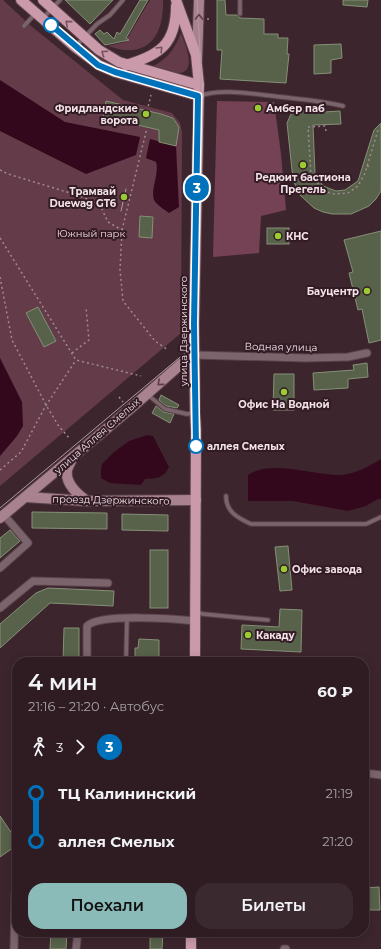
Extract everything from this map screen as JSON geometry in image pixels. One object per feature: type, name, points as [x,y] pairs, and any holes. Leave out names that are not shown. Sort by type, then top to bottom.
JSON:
[{"type":"main road","points":[[21,0],[98,65],[115,72],[198,96]]},
{"type":"main road","points":[[43,0],[105,54],[126,65],[198,85]]},
{"type":"main road","points":[[176,0],[190,34],[197,61]]},
{"type":"main road","points":[[98,65],[115,67],[126,65],[146,59],[158,52],[167,41],[173,30],[176,16],[176,0]]},
{"type":"main road","name":"улица Дзержинского","points":[[195,657],[196,430],[194,324],[199,0]]},
{"type":"main road","name":"улица Аллея Смелых","points":[[1,514],[26,497],[180,364],[195,355]]},
{"type":"main road","points":[[70,460],[71,461],[67,470],[69,481],[76,492],[87,501]]},
{"type":"main road","name":"проезд Дзержинского","points":[[26,497],[87,501],[196,500]]},
{"type":"main road","points":[[191,937],[191,949]]},
{"type":"street","name":"Водная улица","points":[[195,355],[305,358],[348,356],[367,353]]},
{"type":"street","points":[[0,568],[28,543],[1,514]]},
{"type":"street","points":[[0,608],[33,581],[108,582]]},
{"type":"street","points":[[87,657],[87,626],[97,621],[127,618],[183,620],[195,617]]},
{"type":"street","points":[[369,774],[381,775]]},
{"type":"street","points":[[14,937],[14,949]]},
{"type":"street","points":[[76,949],[77,937]]},
{"type":"lane","points":[[24,26],[52,8],[60,0]]},
{"type":"lane","points":[[76,47],[97,24],[110,15],[123,0]]},
{"type":"lane","points":[[240,0],[240,14]]},
{"type":"lane","points":[[198,96],[207,93],[241,93],[327,102],[343,106]]},
{"type":"lane","points":[[147,394],[165,409],[187,414],[195,413]]},
{"type":"lane","points":[[226,496],[226,503],[232,512],[240,519],[251,524],[366,524],[381,517]]},
{"type":"lane","points":[[195,617],[203,614],[268,620]]},
{"type":"lane","points":[[126,657],[127,618]]},
{"type":"path","points":[[147,110],[150,94]]},
{"type":"path","points":[[326,131],[325,126],[308,127],[311,175],[324,191],[334,194],[348,194],[358,186],[365,173],[378,130]]},
{"type":"path","points":[[148,128],[122,230],[120,270],[123,301],[155,341],[168,350]]},
{"type":"path","points":[[367,166],[372,167]]},
{"type":"path","points":[[0,170],[8,174],[80,196],[100,205],[108,222],[122,230]]},
{"type":"path","points":[[0,238],[76,360],[141,376]]},
{"type":"path","points":[[0,277],[12,340],[46,405],[58,425],[69,438]]},
{"type":"path","points":[[72,353],[89,340],[86,307]]},
{"type":"path","points":[[0,470],[21,452],[46,405],[76,360]]},
{"type":"path","points":[[119,398],[125,404]]},
{"type":"green space","name":"Южный парк","points":[[0,0],[3,0],[31,26],[123,100],[172,113],[180,123],[182,132],[181,333],[0,486]]},
{"type":"green space","points":[[150,0],[163,0],[163,13],[156,35],[150,42],[143,47],[133,50],[122,50],[108,46],[125,42]]},
{"type":"green space","points":[[181,33],[189,58],[187,69],[183,72],[176,73],[152,67],[170,53]]},
{"type":"shaded area","points":[[0,80],[65,122],[140,137],[136,155],[86,174],[0,131]]},
{"type":"shaded area","points":[[217,101],[274,102],[281,154],[286,210],[261,216],[259,253],[213,257]]},
{"type":"shaded area","points":[[150,139],[176,146],[179,207],[169,213],[156,203],[154,199],[153,194],[157,167],[156,162],[146,158]]},
{"type":"shaded area","points":[[0,358],[22,402],[23,426],[17,436],[0,456]]},
{"type":"shaded area","points":[[147,435],[153,436],[169,467],[162,476],[145,479],[141,485],[110,483],[101,478],[102,464],[114,452],[129,441]]},
{"type":"shaded area","points":[[381,459],[381,499],[378,499],[366,506],[348,511],[293,501],[248,501],[248,475],[258,470],[281,468],[330,475],[341,475],[367,467]]},
{"type":"building","points":[[65,0],[113,0],[90,24]]},
{"type":"building","points":[[140,0],[148,0],[126,38],[129,40],[105,45],[95,34],[100,30],[104,34],[107,32],[114,39],[117,32],[120,34]]},
{"type":"building","points":[[217,0],[225,0],[226,15],[237,15],[240,18],[264,19],[264,34],[278,34],[278,38],[288,38],[287,54],[289,54],[286,83],[220,79],[222,50],[217,50]]},
{"type":"building","points":[[343,0],[368,0],[367,7],[343,5]]},
{"type":"building","points":[[341,44],[342,58],[331,60],[331,73],[314,74],[314,45]]},
{"type":"building","name":"Фридландские ворота","points":[[106,101],[173,118],[179,127],[176,146],[159,142],[159,130],[103,117]]},
{"type":"building","name":"Редюит бастиона Прегель","points":[[297,110],[302,110],[308,113],[340,111],[341,124],[313,125],[315,174],[323,186],[336,191],[345,190],[358,181],[374,130],[381,123],[381,191],[369,206],[351,214],[332,214],[314,208],[300,195],[294,182],[287,123],[291,114]]},
{"type":"building","points":[[140,216],[153,217],[152,238],[139,237]]},
{"type":"building","name":"КНС","points":[[267,228],[289,228],[289,244],[267,244]]},
{"type":"building","name":"Бауцентр","points":[[381,231],[381,340],[369,343],[362,309],[358,310],[349,273],[353,272],[344,240]]},
{"type":"building","points":[[38,307],[56,341],[44,347],[26,313]]},
{"type":"building","points":[[367,363],[368,377],[348,379],[348,388],[314,390],[313,373],[354,370],[353,365]]},
{"type":"building","name":"Офис На Водной","points":[[274,374],[294,374],[294,410],[273,410]]},
{"type":"building","points":[[161,395],[179,405],[177,408],[166,406],[159,400]]},
{"type":"building","points":[[156,406],[164,412],[174,414],[170,423],[152,413]]},
{"type":"building","points":[[32,512],[107,513],[107,529],[32,528]]},
{"type":"building","points":[[122,514],[168,515],[168,531],[122,530]]},
{"type":"building","points":[[10,530],[20,541],[0,558],[0,538]]},
{"type":"building","name":"Офис завода","points":[[288,546],[292,590],[280,591],[275,547]]},
{"type":"building","points":[[150,550],[168,550],[168,608],[150,608]]},
{"type":"building","points":[[48,588],[114,591],[113,606],[50,603],[0,648],[0,624],[36,593]]},
{"type":"building","points":[[280,609],[302,610],[301,652],[241,649],[242,625],[279,627]]},
{"type":"building","points":[[64,628],[79,628],[79,657],[63,657]]},
{"type":"building","points":[[139,639],[159,640],[159,657],[135,657],[135,648],[138,648]]},
{"type":"building","points":[[0,816],[12,834],[12,849],[0,857]]},
{"type":"building","points":[[379,887],[380,910],[369,910],[369,888]]},
{"type":"building","points":[[51,937],[67,937],[66,949],[50,949]]},
{"type":"building","points":[[150,937],[163,937],[162,949],[150,949]]},
{"type":"tram line","points":[[0,508],[185,353],[191,347],[195,338],[201,69],[197,0]]},
{"type":"tram line","points":[[121,211],[126,189]]},
{"type":"bus line","name":"3","points":[[51,25],[98,65],[115,72],[198,96],[194,324],[196,446]]},
{"type":"place","name":"Амбер паб","points":[[258,108]]},
{"type":"place","name":"Фридландские ворота","points":[[146,114]]},
{"type":"place","name":"Редюит бастиона Прегель","points":[[303,165]]},
{"type":"place","name":"Трамвай Duewag GT6","points":[[124,197]]},
{"type":"place","name":"КНС","points":[[278,236]]},
{"type":"place","name":"Бауцентр","points":[[367,291]]},
{"type":"place","name":"Офис На Водной","points":[[284,392]]},
{"type":"place","name":"аллея Смелых","points":[[196,446]]},
{"type":"place","name":"Офис завода","points":[[284,569]]},
{"type":"place","name":"Какаду","points":[[248,635]]}]
